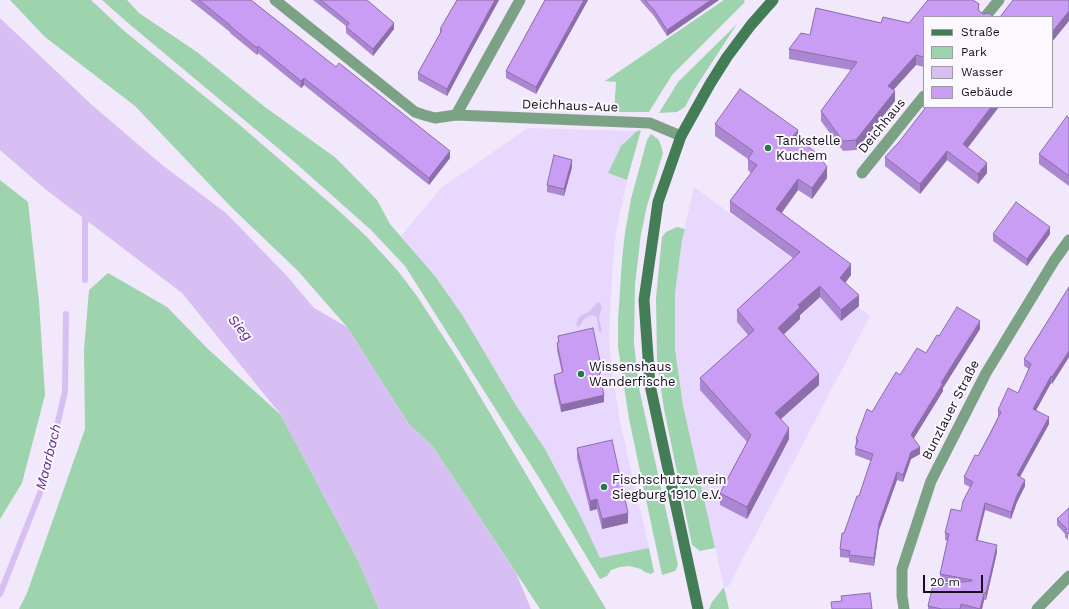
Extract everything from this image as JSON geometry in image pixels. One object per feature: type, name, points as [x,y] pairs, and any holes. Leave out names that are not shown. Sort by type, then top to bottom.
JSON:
[{"type":"main road","points":[[698,609],[650,386],[644,300],[658,202],[681,136],[727,57],[751,25],[773,0]]},
{"type":"street","name":"Deichhaus-Aue","points":[[275,0],[415,112],[435,118],[456,115],[650,123],[681,136]]},
{"type":"street","points":[[456,115],[520,0]]},
{"type":"street","points":[[987,16],[999,0]]},
{"type":"street","name":"Deichhaus","points":[[862,173],[923,97]]},
{"type":"street","name":"Bunzlauer Straße","points":[[904,609],[902,596],[902,568],[931,480],[986,372],[1054,261],[1069,240]]},
{"type":"street","points":[[1037,609],[1069,576]]},
{"type":"shaded area","points":[[528,128],[637,131],[621,146],[608,173],[627,180],[616,232],[612,272],[609,341],[620,422],[649,548],[600,559],[579,513],[545,449],[517,407],[463,316],[435,276],[401,236],[441,188]]},
{"type":"shaded area","points":[[694,187],[870,316],[728,587],[724,587],[683,405],[675,349],[675,294],[682,240]]},
{"type":"green space","points":[[10,0],[91,0],[123,30],[241,126],[367,237],[398,271],[417,296],[459,361],[606,609],[540,609],[433,447],[408,423],[347,327],[298,271],[231,207],[135,106],[45,37]]},
{"type":"green space","points":[[102,0],[127,0],[139,13],[197,52],[265,107],[336,158],[377,200],[390,224],[435,276],[463,316],[517,407],[545,449],[579,513],[600,558],[649,548],[654,572],[651,574],[641,569],[629,566],[620,567],[611,570],[607,576],[600,579],[541,481],[405,266],[371,230],[291,159]]},
{"type":"green space","points":[[724,0],[744,0],[745,2],[672,75],[649,112],[614,112],[616,82],[605,81]]},
{"type":"green space","points":[[737,24],[694,90],[685,107],[677,112],[659,113],[678,82]]},
{"type":"green space","points":[[641,130],[627,180],[608,173],[621,146],[637,131]]},
{"type":"green space","points":[[651,134],[658,139],[663,153],[647,206],[641,234],[635,284],[634,343],[639,388],[678,565],[675,571],[662,575],[629,419],[618,347],[618,321],[625,233],[631,199],[647,140]]},
{"type":"green space","points":[[0,180],[28,202],[39,302],[45,395],[22,483],[0,519]]},
{"type":"green space","points":[[677,227],[685,229],[682,240],[675,294],[675,349],[683,405],[715,548],[700,551],[692,545],[664,409],[657,360],[656,298],[662,237],[666,232]]},
{"type":"green space","points":[[108,273],[167,307],[209,350],[281,415],[359,562],[379,609],[19,609],[27,593],[85,429],[84,350],[89,290]]},
{"type":"green space","points":[[724,587],[729,609],[709,609],[712,602]]},
{"type":"water","name":"Sieg","points":[[0,18],[92,105],[161,164],[226,213],[287,276],[314,308],[347,327],[408,423],[433,447],[516,573],[531,609],[379,609],[359,562],[281,415],[182,293],[45,189],[0,150]]},
{"type":"water","points":[[598,302],[602,307],[599,318],[602,331],[599,332],[597,319],[595,316],[591,315],[584,319],[578,327],[576,324],[580,316],[589,312]]},
{"type":"building","points":[[199,0],[251,0],[336,67],[339,63],[450,151],[429,178],[304,78],[301,81],[258,46],[257,48]]},
{"type":"building","points":[[321,0],[367,0],[394,23],[373,49],[346,27],[349,23]]},
{"type":"building","points":[[457,0],[495,0],[447,89],[418,73],[442,30],[440,29]]},
{"type":"building","points":[[545,0],[584,0],[536,87],[506,71]]},
{"type":"building","points":[[645,0],[711,0],[667,30],[654,10]]},
{"type":"building","points":[[928,0],[973,0],[979,4],[978,9],[980,12],[984,14],[989,13],[993,16],[923,16],[923,57],[916,55],[888,86],[895,91],[856,140],[843,141],[821,111],[857,62],[789,49],[801,33],[810,35],[816,8],[881,23],[883,17],[909,23]]},
{"type":"building","points":[[1013,0],[1069,0],[1069,11],[1053,31],[1053,16],[1001,16]]},
{"type":"building","points":[[740,89],[798,130],[793,136],[817,153],[827,167],[812,188],[798,179],[776,209],[851,264],[840,278],[859,295],[841,310],[820,286],[798,305],[800,307],[778,328],[819,374],[775,413],[789,428],[747,507],[720,493],[751,435],[700,378],[754,330],[737,310],[800,252],[730,201],[757,165],[748,159],[753,151],[715,124]]},
{"type":"building","points":[[925,108],[990,108],[963,144],[987,163],[978,174],[947,151],[920,184],[885,157],[899,142]]},
{"type":"building","points":[[1067,116],[1069,118],[1069,176],[1039,154]]},
{"type":"building","points":[[554,155],[572,160],[564,189],[547,185]]},
{"type":"building","points":[[1016,202],[1050,227],[1027,259],[993,234]]},
{"type":"building","points":[[1069,287],[1069,351],[1052,377],[1051,376],[1033,409],[1049,417],[1017,475],[1025,480],[1017,495],[1011,512],[985,503],[976,540],[997,545],[986,593],[984,593],[980,609],[961,604],[960,609],[942,609],[928,606],[933,585],[972,581],[940,574],[949,534],[945,533],[951,509],[961,511],[963,501],[973,482],[964,477],[975,455],[978,456],[1001,412],[998,410],[1008,388],[1018,393],[1031,364],[1024,359]]},
{"type":"building","points":[[957,307],[980,321],[941,383],[943,383],[911,435],[920,447],[911,452],[903,475],[897,472],[879,523],[874,558],[849,555],[850,551],[840,549],[842,533],[844,533],[857,496],[859,496],[873,454],[855,448],[858,440],[856,439],[867,409],[872,412],[896,372],[900,375],[917,348],[926,353],[937,335],[939,336]]},
{"type":"building","name":"Wissenshaus Wanderfische","points":[[593,328],[601,366],[598,367],[604,395],[561,405],[554,375],[563,372],[557,343],[559,342],[558,336]]},
{"type":"building","name":"Fischschutzverein Siegburg 1910 e.V.","points":[[612,440],[628,513],[602,519],[597,499],[590,501],[577,448]]},
{"type":"building","points":[[1069,508],[1068,534],[1065,531],[1067,529],[1057,519]]},
{"type":"building","points":[[870,593],[872,609],[832,609],[831,602],[842,601],[841,596]]},
{"type":"waterway","name":"Maarbach","points":[[85,212],[85,280]]},
{"type":"waterway","name":"Maarbach","points":[[0,594],[44,483],[65,391],[66,314]]},
{"type":"place","name":"Tankstelle Kuchem","points":[[768,148]]},
{"type":"place","name":"Wissenshaus Wanderfische","points":[[581,374]]},
{"type":"place","name":"Fischschutzverein Siegburg 1910 e.V.","points":[[604,487]]}]
